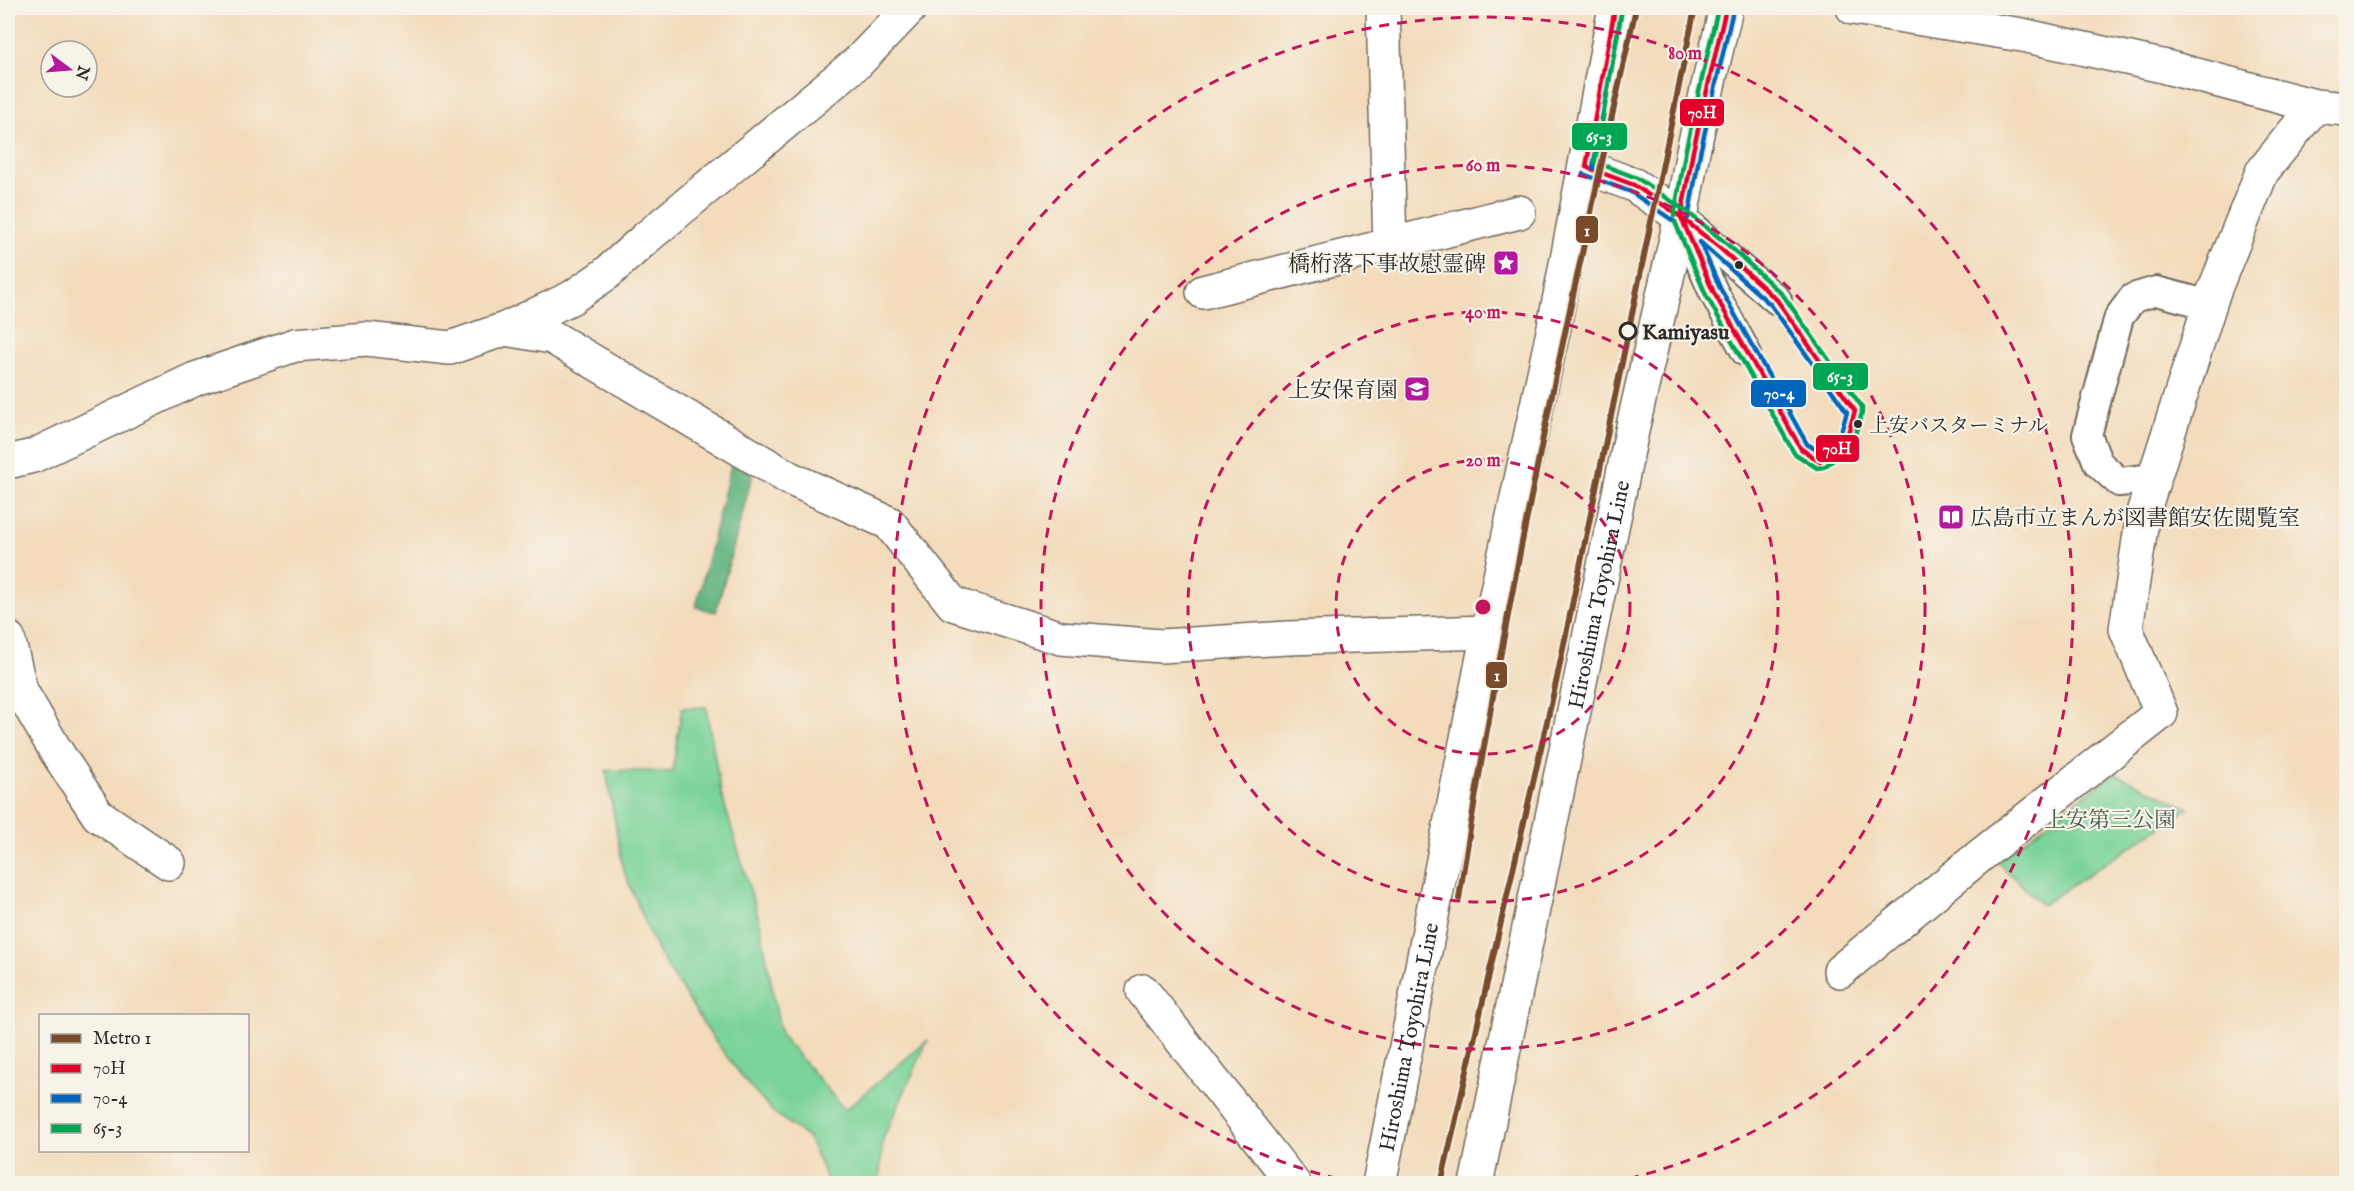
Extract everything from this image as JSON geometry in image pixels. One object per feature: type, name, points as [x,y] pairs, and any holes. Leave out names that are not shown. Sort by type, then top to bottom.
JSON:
[{"type":"street","points":[[8,462],[33,456],[195,379],[295,345],[366,339],[450,348],[505,329],[571,298],[606,274],[858,62],[910,8]]},
{"type":"street","points":[[1383,8],[1390,245]]},
{"type":"street","name":"Hiroshima Toyohira Line","points":[[1379,1184],[1488,632],[1554,327],[1615,8]]},
{"type":"street","name":"Hiroshima Toyohira Line","points":[[1476,1184],[1633,426],[1682,217],[1694,151],[1726,8]]},
{"type":"street","points":[[1853,8],[2022,35],[2331,107]]},
{"type":"street","points":[[1839,970],[2161,713],[2126,629],[2144,513],[2210,305],[2262,172],[2331,107]]},
{"type":"street","points":[[1586,167],[1635,185],[1682,217]]},
{"type":"street","points":[[1203,292],[1519,212]]},
{"type":"street","points":[[505,329],[552,337],[789,478],[889,523],[953,604],[1061,638],[1161,646],[1288,638],[1488,632]]},
{"type":"street","points":[[8,638],[21,692],[98,815],[170,863]]},
{"type":"street","points":[[1143,991],[1294,1184]]},
{"type":"lane","points":[[1682,217],[1777,300]]},
{"type":"lane","points":[[1682,217],[1713,291],[1746,352]]},
{"type":"lane","points":[[2154,478],[2119,482],[2098,463],[2087,435],[2119,317],[2133,298],[2156,291],[2210,305]]},
{"type":"green space","points":[[731,465],[753,473],[716,612],[696,607]]},
{"type":"green space","points":[[706,707],[721,793],[760,923],[781,1035],[845,1110],[928,1040],[883,1139],[879,1183],[829,1183],[808,1138],[773,1112],[749,1086],[713,1038],[657,951],[623,869],[606,770],[672,772],[682,708]]},
{"type":"green space","name":"上安第三公園","points":[[2114,773],[2189,808],[2042,905],[1997,861]]},
{"type":"metro line","name":"1","points":[[1459,899],[1497,675],[1540,452],[1636,8]]},
{"type":"metro line","name":"1","points":[[1441,1184],[1557,678],[1695,8]]},
{"type":"transit line","name":"70H","points":[[1586,167],[1615,8]]},
{"type":"transit line","name":"65-3","points":[[1674,216],[1686,149],[1718,8]]},
{"type":"transit line","name":"70H","points":[[1681,217],[1693,151],[1726,8]]},
{"type":"transit line","name":"70-4","points":[[1593,168],[1622,9]]},
{"type":"transit line","name":"65-3","points":[[1622,9],[1595,162],[1637,178],[1686,211]]},
{"type":"transit line","name":"70-4","points":[[1688,218],[1700,153],[1733,10]]},
{"type":"transit line","name":"70H","points":[[1586,167],[1634,185],[1681,217]]},
{"type":"transit line","name":"70-4","points":[[1583,174],[1631,192],[1675,222]]},
{"type":"transit line","name":"65-3","points":[[1675,222],[1706,295],[1794,453],[1817,468],[1824,467],[1851,447],[1862,407],[1783,295],[1726,243],[1686,211]]},
{"type":"transit line","name":"70H","points":[[1681,217],[1721,249],[1777,300],[1855,411],[1845,443],[1820,461],[1801,449],[1713,291],[1681,217]]},
{"type":"transit line","name":"70-4","points":[[1700,242],[1771,305],[1847,412],[1839,438],[1820,452],[1807,444],[1720,288],[1700,242]]},
{"type":"place","name":"橋桁落下事故慰霊碑","points":[[1506,263]]},
{"type":"place","name":"Kamiyasu","points":[[1628,331]]},
{"type":"place","name":"上安保育園","points":[[1417,389]]},
{"type":"place","name":"上安バスターミナル","points":[[1858,424]]},
{"type":"place","name":"広島市立まんが図書館安佐閲覧室","points":[[1951,517]]}]
